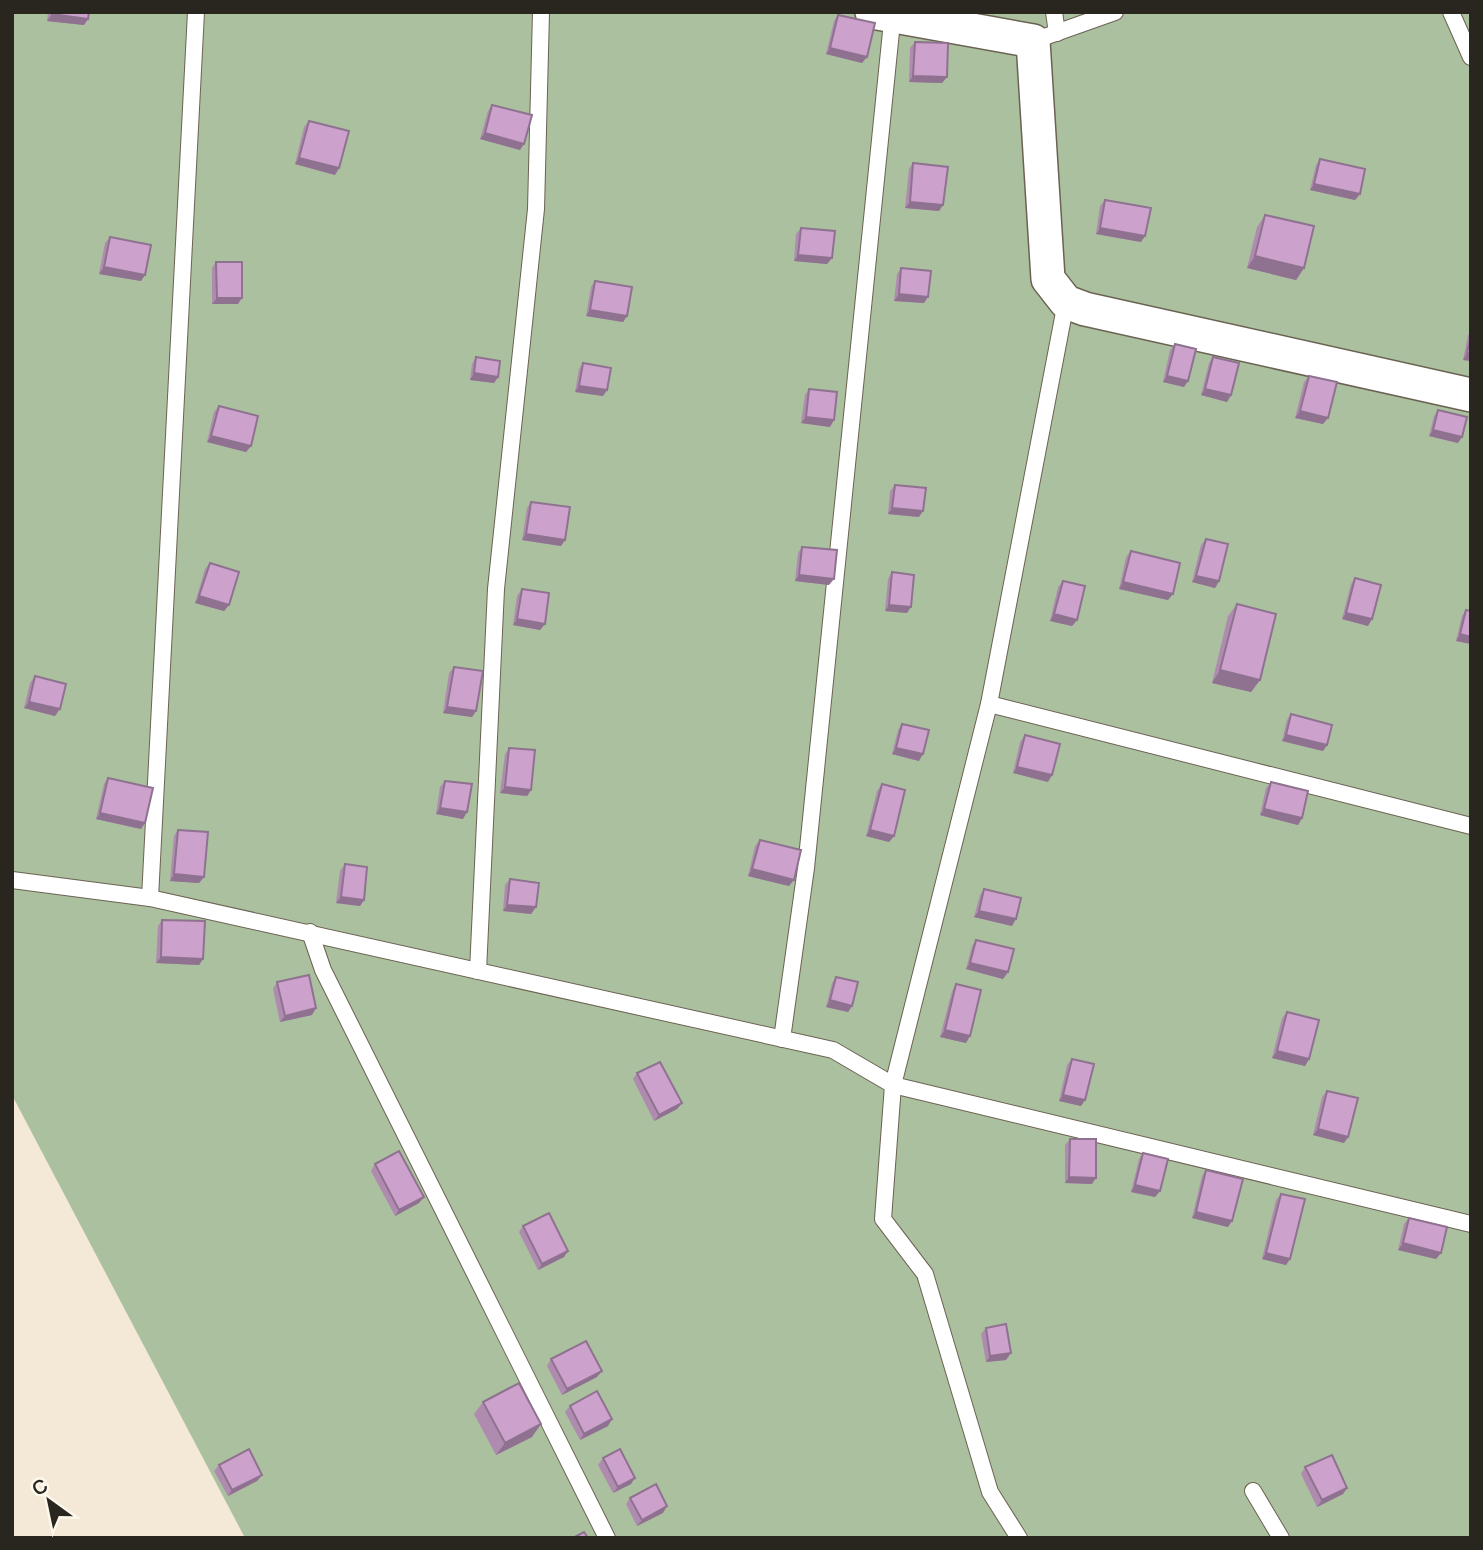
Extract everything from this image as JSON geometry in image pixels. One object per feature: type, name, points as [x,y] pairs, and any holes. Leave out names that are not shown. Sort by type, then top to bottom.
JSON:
[{"type":"street","points":[[886,14],[1045,37],[1048,279],[1066,302],[1085,309],[1471,395]]},
{"type":"lane","points":[[150,898],[197,12]]},
{"type":"lane","points":[[478,971],[496,589],[536,209],[541,12]]},
{"type":"lane","points":[[1045,37],[1054,12]]},
{"type":"lane","points":[[1045,37],[1115,12]]},
{"type":"lane","points":[[1451,12],[1471,57]]},
{"type":"lane","points":[[782,1039],[809,841],[886,14]]},
{"type":"lane","points":[[1019,1538],[989,1492],[925,1275],[883,1219],[893,1085],[989,704],[1066,302]]},
{"type":"lane","points":[[989,704],[1471,826]]},
{"type":"lane","points":[[12,880],[150,898],[833,1050],[893,1085],[1471,1224]]},
{"type":"lane","points":[[310,932],[323,970],[607,1538]]},
{"type":"lane","points":[[1252,1490],[1281,1538]]},
{"type":"green space","points":[[12,12],[1471,12],[1471,1538],[245,1538],[12,1095]]},
{"type":"building","points":[[52,12],[89,12],[88,19]]},
{"type":"building","points":[[838,15],[875,23],[867,57],[830,48]]},
{"type":"building","points":[[915,42],[948,43],[947,77],[913,76]]},
{"type":"building","points":[[492,105],[532,115],[524,144],[485,133]]},
{"type":"building","points":[[309,121],[349,131],[339,168],[299,158]]},
{"type":"building","points":[[1320,159],[1365,169],[1360,194],[1314,184]]},
{"type":"building","points":[[913,163],[948,167],[943,205],[910,202]]},
{"type":"building","points":[[1105,200],[1151,208],[1145,236],[1100,228]]},
{"type":"building","points":[[1265,215],[1314,226],[1304,268],[1255,256]]},
{"type":"building","points":[[801,228],[835,231],[832,258],[798,255]]},
{"type":"building","points":[[110,237],[151,245],[145,275],[104,267]]},
{"type":"building","points":[[216,262],[242,262],[242,298],[217,298]]},
{"type":"building","points":[[901,268],[931,271],[928,297],[899,294]]},
{"type":"building","points":[[595,281],[632,287],[627,316],[590,310]]},
{"type":"building","points":[[1471,337],[1471,354],[1467,353]]},
{"type":"building","points":[[1175,344],[1196,349],[1188,381],[1167,376]]},
{"type":"building","points":[[476,357],[500,361],[498,377],[474,373]]},
{"type":"building","points":[[1213,357],[1239,363],[1231,395],[1205,389]]},
{"type":"building","points":[[583,363],[611,368],[607,390],[579,386]]},
{"type":"building","points":[[1309,376],[1337,382],[1328,418],[1300,411]]},
{"type":"building","points":[[809,389],[837,392],[834,420],[806,417]]},
{"type":"building","points":[[219,406],[258,416],[251,446],[211,436]]},
{"type":"building","points":[[1438,410],[1467,417],[1462,437],[1433,430]]},
{"type":"building","points":[[895,485],[926,488],[923,511],[892,508]]},
{"type":"building","points":[[531,502],[570,507],[565,540],[526,534]]},
{"type":"building","points":[[1206,539],[1228,544],[1219,581],[1196,576]]},
{"type":"building","points":[[802,547],[837,550],[834,579],[799,575]]},
{"type":"building","points":[[1131,551],[1180,563],[1173,594],[1123,582]]},
{"type":"building","points":[[210,563],[239,572],[229,605],[199,596]]},
{"type":"building","points":[[892,572],[914,575],[911,607],[889,605]]},
{"type":"building","points":[[1355,578],[1381,585],[1372,619],[1346,613]]},
{"type":"building","points":[[1063,581],[1085,586],[1077,620],[1054,614]]},
{"type":"building","points":[[522,589],[549,593],[545,624],[517,619]]},
{"type":"building","points":[[1237,604],[1276,614],[1260,680],[1220,670]]},
{"type":"building","points":[[1466,610],[1471,611],[1471,637],[1460,634]]},
{"type":"building","points":[[454,667],[483,671],[476,711],[447,707]]},
{"type":"building","points":[[35,676],[66,684],[60,709],[29,702]]},
{"type":"building","points":[[1291,714],[1332,725],[1327,745],[1286,735]]},
{"type":"building","points":[[902,724],[929,730],[923,754],[896,748]]},
{"type":"building","points":[[1025,735],[1060,744],[1052,775],[1017,767]]},
{"type":"building","points":[[509,748],[535,750],[531,790],[505,787]]},
{"type":"building","points":[[108,778],[153,788],[145,823],[100,813]]},
{"type":"building","points":[[445,781],[472,784],[467,812],[440,808]]},
{"type":"building","points":[[1271,782],[1308,791],[1302,818],[1264,809]]},
{"type":"building","points":[[882,784],[905,790],[894,836],[870,830]]},
{"type":"building","points":[[178,830],[208,832],[204,877],[174,874]]},
{"type":"building","points":[[760,840],[801,850],[794,880],[752,869]]},
{"type":"building","points":[[345,864],[367,867],[364,900],[341,897]]},
{"type":"building","points":[[510,879],[539,883],[536,907],[507,905]]},
{"type":"building","points":[[984,889],[1021,898],[1016,919],[979,911]]},
{"type":"building","points":[[162,920],[205,921],[203,959],[161,957]]},
{"type":"building","points":[[976,940],[1014,949],[1008,972],[970,963]]},
{"type":"building","points":[[309,975],[316,1008],[285,1016],[277,982]]},
{"type":"building","points":[[836,977],[858,982],[852,1006],[830,1000]]},
{"type":"building","points":[[956,984],[981,990],[970,1036],[945,1030]]},
{"type":"building","points":[[1287,1012],[1319,1020],[1309,1059],[1277,1051]]},
{"type":"building","points":[[1072,1059],[1094,1064],[1085,1100],[1063,1095]]},
{"type":"building","points":[[660,1062],[682,1103],[659,1115],[637,1073]]},
{"type":"building","points":[[1327,1091],[1358,1098],[1348,1137],[1318,1129]]},
{"type":"building","points":[[1070,1139],[1096,1139],[1096,1178],[1069,1177]]},
{"type":"building","points":[[399,1151],[424,1197],[399,1210],[375,1164]]},
{"type":"building","points":[[1143,1153],[1168,1159],[1160,1191],[1135,1185]]},
{"type":"building","points":[[1206,1170],[1243,1179],[1232,1221],[1196,1212]]},
{"type":"building","points":[[1281,1194],[1305,1199],[1290,1259],[1266,1253]]},
{"type":"building","points":[[549,1213],[568,1251],[542,1264],[523,1226]]},
{"type":"building","points":[[1409,1218],[1447,1227],[1441,1253],[1403,1243]]},
{"type":"building","points":[[1006,1324],[1011,1353],[990,1356],[986,1328]]},
{"type":"building","points":[[586,1341],[602,1371],[567,1389],[551,1359]]},
{"type":"building","points":[[519,1383],[541,1424],[505,1443],[483,1402]]},
{"type":"building","points":[[597,1391],[612,1419],[584,1434],[570,1406]]},
{"type":"building","points":[[249,1449],[262,1475],[232,1490],[219,1465]]},
{"type":"building","points":[[620,1449],[635,1478],[618,1487],[603,1458]]},
{"type":"building","points":[[1332,1455],[1347,1488],[1322,1500],[1305,1467]]},
{"type":"building","points":[[656,1484],[667,1506],[642,1520],[630,1498]]},
{"type":"building","points":[[584,1532],[588,1538],[573,1538]]}]
